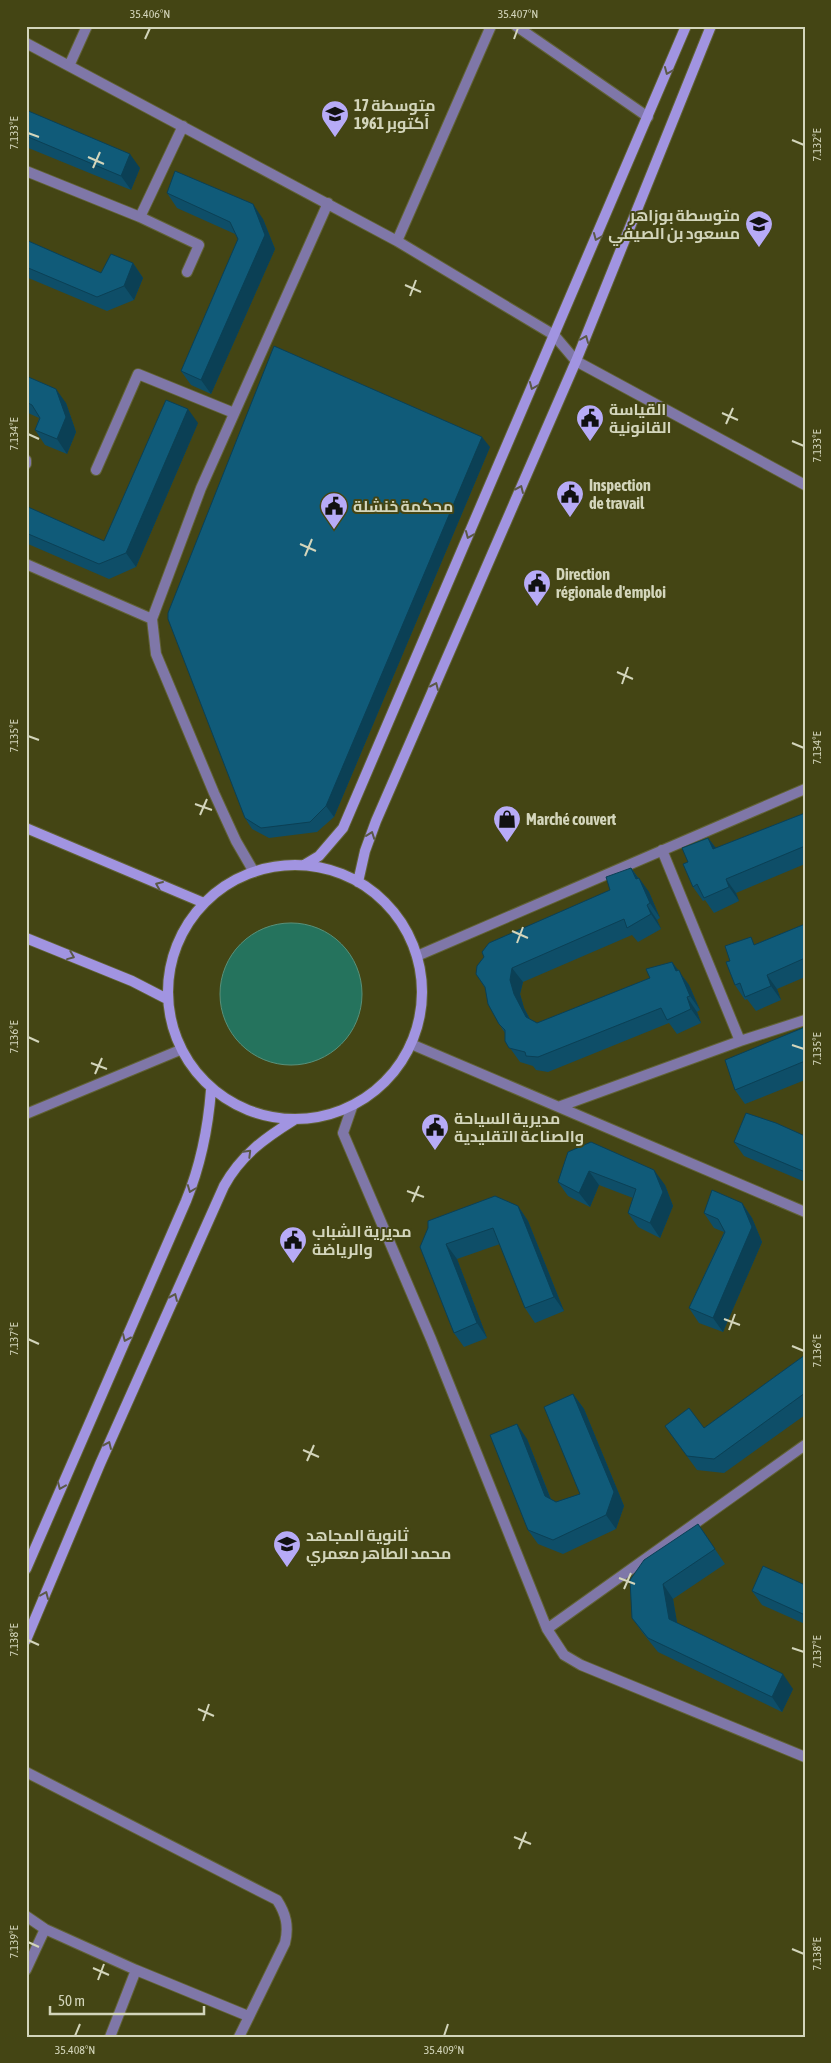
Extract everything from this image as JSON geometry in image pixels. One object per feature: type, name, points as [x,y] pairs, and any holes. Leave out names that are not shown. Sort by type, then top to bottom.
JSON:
[{"type":"main road","points":[[304,865],[319,856],[343,828],[686,26]]},
{"type":"main road","points":[[358,882],[365,852],[376,821],[576,361],[711,26]]},
{"type":"main road","points":[[26,828],[204,903]]},
{"type":"main road","points":[[304,865],[330,870],[358,882],[378,896],[394,913],[408,933],[417,956],[422,985],[420,1008],[411,1044],[390,1076],[376,1090],[352,1107],[325,1117],[294,1120],[262,1116],[232,1104],[211,1090],[180,1050],[167,999],[170,964],[183,931],[204,903],[227,884],[254,872],[279,866],[304,865]]},
{"type":"main road","points":[[26,938],[132,981],[167,999]]},
{"type":"main road","points":[[26,1569],[190,1192],[200,1165],[208,1128],[211,1090]]},
{"type":"main road","points":[[26,1640],[100,1464],[224,1186],[233,1170],[248,1152],[266,1137],[294,1120]]},
{"type":"street","points":[[69,66],[87,26]]},
{"type":"street","points":[[397,241],[491,26]]},
{"type":"street","points":[[516,26],[648,117]]},
{"type":"street","points":[[26,43],[328,202],[397,241],[554,335],[576,361],[805,485]]},
{"type":"street","points":[[140,217],[183,126]]},
{"type":"street","points":[[26,171],[140,217],[199,245],[187,272]]},
{"type":"street","points":[[254,872],[236,841],[214,793],[156,654],[152,619],[201,488],[328,202]]},
{"type":"street","points":[[96,470],[138,374],[234,413]]},
{"type":"street","points":[[26,564],[152,619]]},
{"type":"street","points":[[417,956],[805,789]]},
{"type":"street","points":[[662,850],[740,1041]]},
{"type":"street","points":[[561,1106],[740,1041],[805,1020]]},
{"type":"street","points":[[411,1044],[561,1106],[805,1212]]},
{"type":"street","points":[[26,1114],[180,1050]]},
{"type":"street","points":[[352,1107],[343,1133],[431,1339],[547,1629],[564,1655],[581,1665],[805,1757]]},
{"type":"street","points":[[547,1629],[805,1445]]},
{"type":"street","points":[[26,1772],[276,1900],[287,1921],[288,1929],[285,1943],[239,2037]]},
{"type":"street","points":[[26,1916],[45,1929],[136,1970],[248,2016]]},
{"type":"street","points":[[26,1970],[45,1929]]},
{"type":"street","points":[[110,2037],[136,1970]]},
{"type":"shaded area","points":[[291,923],[305,924],[318,928],[331,935],[341,944],[350,954],[357,967],[361,980],[361,1008],[357,1021],[350,1034],[341,1044],[331,1053],[318,1060],[305,1064],[291,1065],[277,1064],[264,1060],[251,1053],[241,1044],[232,1034],[225,1021],[221,1008],[220,994],[221,980],[225,967],[232,954],[241,944],[251,935],[264,928],[277,924]]},
{"type":"building","points":[[26,110],[130,154],[121,176],[26,136]]},
{"type":"building","points":[[175,171],[253,204],[265,235],[201,380],[181,371],[238,239],[230,222],[167,193]]},
{"type":"building","points":[[26,240],[101,273],[111,254],[133,263],[124,286],[97,297],[26,267]]},
{"type":"building","name":"محكمة خنشلة","points":[[274,346],[482,437],[326,806],[310,822],[261,828],[245,818],[168,619],[168,613]]},
{"type":"building","points":[[26,376],[56,389],[66,417],[57,439],[35,430],[40,418],[32,405],[26,402]]},
{"type":"building","points":[[166,400],[188,409],[126,553],[99,564],[26,533],[26,511],[28,507],[104,541]]},
{"type":"building","points":[[805,813],[805,846],[726,879],[729,887],[704,898],[697,884],[693,887],[683,864],[688,862],[682,848],[708,838],[713,849]]},
{"type":"building","points":[[631,868],[636,879],[639,878],[650,903],[647,905],[651,914],[627,928],[624,919],[512,968],[510,980],[514,994],[526,1017],[537,1023],[650,978],[646,969],[672,962],[676,971],[679,970],[690,996],[687,997],[691,1009],[667,1020],[661,1008],[538,1057],[526,1056],[525,1052],[509,1048],[505,1041],[505,1030],[499,1024],[488,1004],[485,987],[476,974],[477,966],[484,957],[482,952],[489,943],[610,890],[606,877]]},
{"type":"building","points":[[805,924],[805,958],[767,975],[771,986],[745,997],[740,983],[735,985],[726,962],[730,961],[725,946],[751,937],[754,945]]},
{"type":"building","points":[[805,1027],[805,1061],[735,1090],[725,1060]]},
{"type":"building","points":[[746,1113],[776,1123],[805,1136],[805,1172],[734,1142]]},
{"type":"building","points":[[591,1142],[654,1170],[663,1192],[650,1223],[628,1213],[636,1189],[589,1171],[579,1193],[558,1182],[568,1152]]},
{"type":"building","points":[[712,1190],[742,1203],[752,1227],[713,1318],[689,1308],[725,1232],[718,1219],[704,1213]]},
{"type":"building","points":[[495,1196],[518,1206],[554,1297],[525,1308],[493,1228],[446,1244],[477,1323],[454,1333],[420,1247],[428,1228],[428,1221]]},
{"type":"building","points":[[805,1355],[805,1393],[714,1459],[687,1456],[665,1426],[689,1408],[704,1428]]},
{"type":"building","points":[[573,1394],[614,1492],[606,1515],[553,1540],[528,1530],[490,1435],[517,1424],[545,1496],[556,1502],[580,1494],[544,1407]]},
{"type":"building","points":[[698,1524],[715,1549],[663,1584],[669,1619],[783,1674],[772,1697],[648,1638],[632,1618],[630,1580],[644,1560]]},
{"type":"building","points":[[763,1566],[805,1585],[805,1615],[752,1591]]},
{"type":"place","name":"متوسطة 17 أكتوبر 1961","points":[[335,138]]},
{"type":"place","name":"متوسطة بوزاهر مسعود بن الصيفي","points":[[759,248]]},
{"type":"place","name":"القياسة القانونية","points":[[590,442]]},
{"type":"place","name":"Inspection de travail","points":[[570,518]]},
{"type":"place","name":"محكمة خنشلة","points":[[334,530]]},
{"type":"place","name":"Direction régionale d'emploi","points":[[537,607]]},
{"type":"place","name":"Marché couvert","points":[[507,843]]},
{"type":"place","name":"مديرية السياحة والصناعة التقليدية","points":[[435,1151]]},
{"type":"place","name":"مديرية الشباب والرياضة","points":[[293,1264]]},
{"type":"place","name":"ثانوية المجاهد محمد الطاهر معمري","points":[[287,1568]]}]
